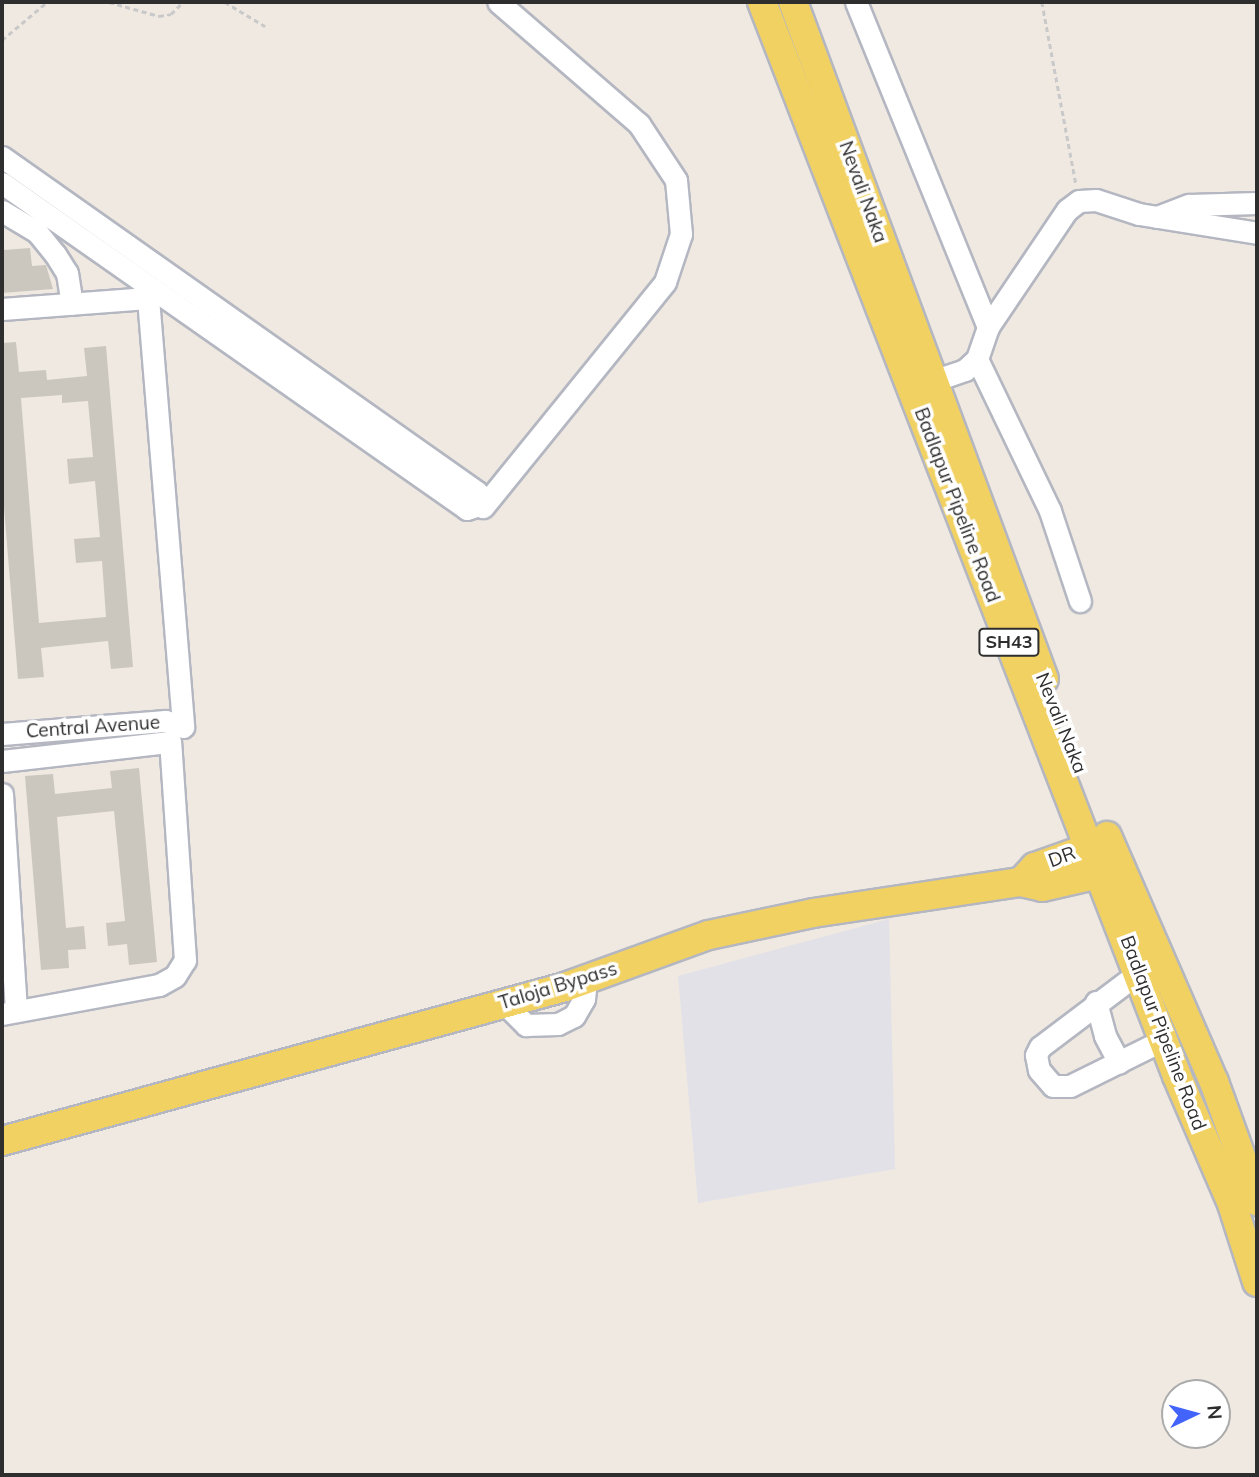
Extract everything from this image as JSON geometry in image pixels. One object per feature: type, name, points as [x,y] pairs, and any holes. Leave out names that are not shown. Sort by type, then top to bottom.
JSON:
[{"type":"main road","name":"Badlapur Pipeline Road","points":[[762,2],[922,385],[1111,872],[1138,973],[1163,1040],[1248,1199],[1257,1282]]},
{"type":"main road","name":"Nevali Naka","points":[[793,2],[922,385]]},
{"type":"main road","name":"DR","points":[[1021,882],[1035,867],[1100,844]]},
{"type":"main road","name":"Taloja Bypass","points":[[2,1141],[505,1004],[586,979],[709,935],[813,913],[1021,882],[1042,887],[1111,872]]},
{"type":"main road","name":"SH43","points":[[1111,872],[1213,1082],[1248,1199]]},
{"type":"street","points":[[2,183],[467,509],[479,505],[483,507],[665,282],[681,234],[676,180],[639,124],[498,2]]},
{"type":"street","points":[[856,2],[988,327]]},
{"type":"street","points":[[2,157],[477,492],[479,505]]},
{"type":"street","points":[[922,385],[965,370],[977,359],[988,327],[1068,210],[1079,201],[1096,200],[1157,217],[1257,233]]},
{"type":"street","points":[[1157,217],[1189,205],[1257,203]]},
{"type":"street","points":[[2,211],[37,232],[55,254],[67,273],[72,304]]},
{"type":"street","points":[[2,309],[148,298],[176,734],[186,960],[175,976],[159,985],[9,1012],[2,794]]},
{"type":"street","points":[[977,359],[1050,510],[1080,601]]},
{"type":"street","name":"Central Avenue","points":[[2,734],[165,721],[176,734]]},
{"type":"street","name":"Central Avenue","points":[[2,761],[176,734]]},
{"type":"street","points":[[1138,973],[1096,1002],[1040,1047],[1036,1055],[1039,1070],[1047,1082],[1061,1087],[1163,1040]]},
{"type":"street","points":[[1096,1002],[1105,1036],[1119,1062]]},
{"type":"path","points":[[2,40],[47,2]]},
{"type":"path","points":[[109,2],[159,16],[171,14],[183,2]]},
{"type":"path","points":[[225,2],[265,26]]},
{"type":"path","points":[[1042,2],[1079,201]]},
{"type":"shaded area","points":[[889,919],[895,1169],[698,1203],[678,976]]},
{"type":"building","points":[[30,248],[32,266],[46,265],[53,289],[2,293],[4,250]]},
{"type":"building","points":[[16,342],[19,372],[46,370],[47,380],[87,376],[84,348],[106,346],[133,667],[111,669],[108,641],[69,645],[41,648],[44,677],[18,679],[2,483],[2,343]],"holes":[[[62,395],[62,403],[88,401],[93,457],[67,459],[69,484],[95,481],[100,537],[74,539],[76,563],[102,561],[106,617],[39,623],[21,398]]]},
{"type":"building","points":[[139,768],[157,962],[129,965],[127,944],[108,946],[106,923],[125,921],[114,811],[57,817],[66,928],[84,926],[86,949],[68,950],[69,968],[41,970],[25,776],[53,774],[55,794],[112,788],[110,771]]}]
